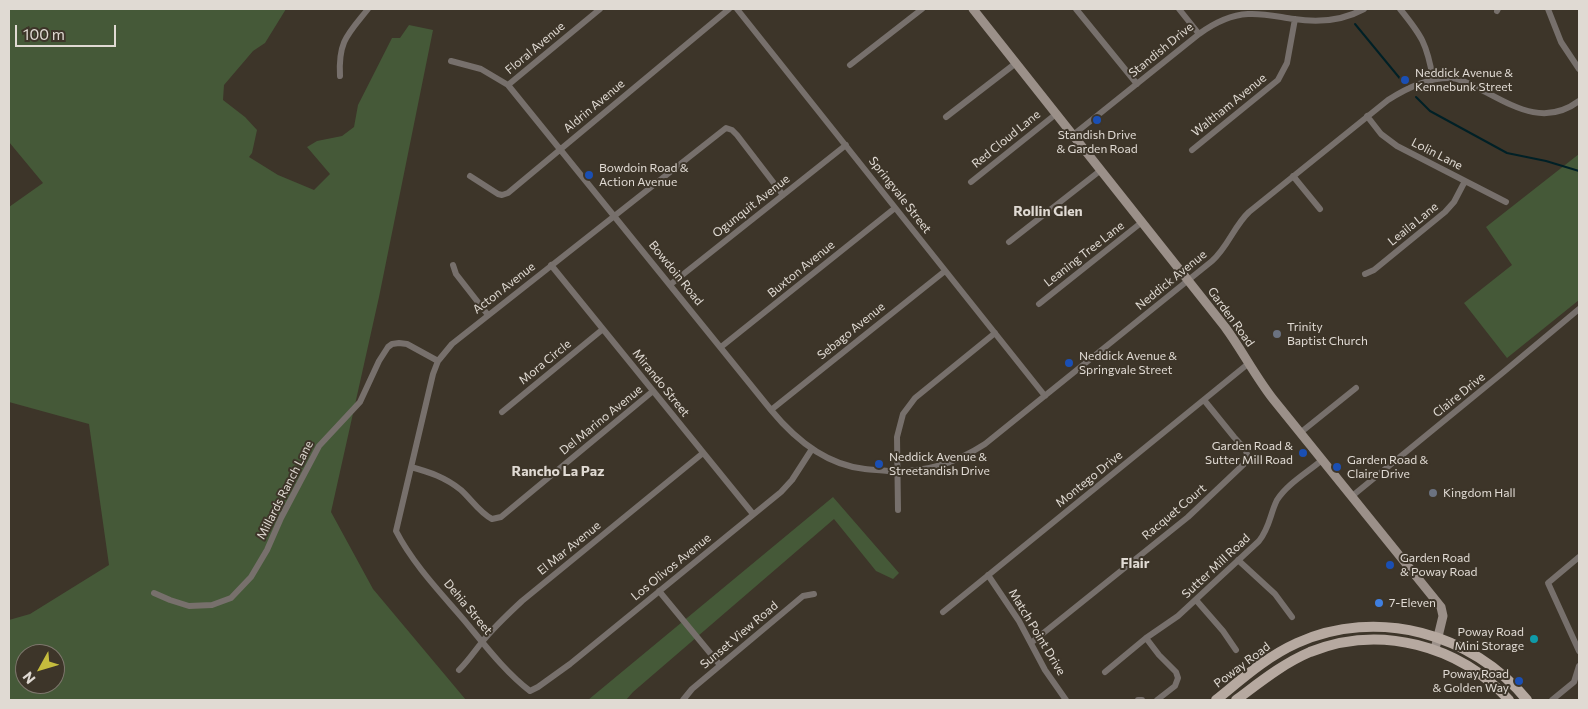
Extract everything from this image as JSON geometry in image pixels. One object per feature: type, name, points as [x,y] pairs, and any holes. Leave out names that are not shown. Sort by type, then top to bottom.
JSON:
[{"type":"main road","name":"Poway Road","points":[[1216,700],[1270,658],[1295,644],[1325,633],[1359,627],[1383,626],[1420,632],[1460,646],[1489,664],[1527,700]]},
{"type":"main road","name":"Poway Road","points":[[1236,700],[1266,677],[1292,661],[1329,646],[1354,641],[1383,640],[1406,642],[1434,649],[1476,671],[1509,700]]},
{"type":"main road","points":[[1476,671],[1482,671],[1492,677],[1516,700]]},
{"type":"street","points":[[340,76],[339,60],[344,42],[368,9]]},
{"type":"street","name":"Floral Avenue","points":[[508,85],[600,9]]},
{"type":"street","name":"Aldrin Avenue","points":[[470,176],[494,192],[502,195],[508,193],[729,9]]},
{"type":"street","name":"Springvale Street","points":[[737,9],[1045,396]]},
{"type":"street","points":[[850,65],[922,9]]},
{"type":"street","name":"Garden Road","points":[[973,9],[1237,343],[1266,390],[1441,606],[1443,616],[1434,649]]},
{"type":"street","points":[[1076,9],[1137,84]]},
{"type":"street","points":[[1179,9],[1199,34]]},
{"type":"street","name":"Standish Drive","points":[[1073,135],[1199,34],[1223,19],[1247,11],[1295,19],[1337,20],[1364,9]]},
{"type":"street","points":[[1400,9],[1424,41],[1433,79]]},
{"type":"street","points":[[1548,9],[1561,42],[1579,69]]},
{"type":"street","name":"Waltham Avenue","points":[[1192,150],[1278,80],[1287,63],[1295,19]]},
{"type":"street","name":"Bowdoin Road","points":[[451,61],[481,69],[508,85],[671,284],[771,410],[794,435],[812,449],[835,461],[864,469],[898,471]]},
{"type":"street","points":[[946,117],[1016,63]]},
{"type":"street","name":"Neddick Avenue","points":[[898,471],[932,468],[966,456],[985,444],[1189,281],[1217,257],[1245,216],[1367,116],[1397,94],[1433,79],[1458,79],[1517,108],[1538,113],[1546,114],[1561,111],[1579,101]]},
{"type":"street","name":"Red Cloud Lane","points":[[971,182],[1056,114]]},
{"type":"street","name":"Lolin Lane","points":[[1367,116],[1382,134],[1397,146],[1506,202]]},
{"type":"street","name":"Acton Avenue","points":[[396,531],[433,374],[438,361],[452,344],[726,128],[732,130],[783,195]]},
{"type":"street","name":"Ogunquit Avenue","points":[[671,284],[846,145]]},
{"type":"street","points":[[1009,242],[1101,170]]},
{"type":"street","points":[[1293,176],[1320,209]]},
{"type":"street","name":"Leaila Lane","points":[[1365,274],[1374,270],[1440,218],[1450,207],[1465,181]]},
{"type":"street","name":"Buxton Avenue","points":[[721,347],[895,208]]},
{"type":"street","name":"Leaning Tree Lane","points":[[1039,304],[1142,222]]},
{"type":"street","points":[[453,265],[456,274],[488,315]]},
{"type":"street","name":"Mirando Street","points":[[551,265],[753,514]]},
{"type":"street","name":"Sebago Avenue","points":[[771,410],[945,271]]},
{"type":"street","name":"Claire Drive","points":[[1351,496],[1579,309]]},
{"type":"street","name":"Mora Circle","points":[[502,412],[603,329]]},
{"type":"street","points":[[898,510],[897,437],[903,414],[915,398],[995,334]]},
{"type":"street","name":"Millards Ranch Lane","points":[[154,593],[189,606],[212,605],[231,598],[251,577],[267,550],[281,518],[319,446],[360,402],[379,360],[388,347],[399,342],[407,344],[438,361]]},
{"type":"street","name":"Montego Drive","points":[[943,612],[1249,363]]},
{"type":"street","points":[[1300,432],[1356,388]]},
{"type":"street","name":"Del Marino Avenue","points":[[410,466],[446,479],[461,490],[485,516],[492,519],[501,517],[653,392]]},
{"type":"street","name":"Racquet Court","points":[[1031,643],[1194,511],[1244,464],[1247,454],[1246,449],[1204,400]]},
{"type":"street","name":"Los Olivos Avenue","points":[[530,691],[563,669],[787,486],[812,449]]},
{"type":"street","name":"El Mar Avenue","points":[[459,670],[503,619],[522,602],[703,453]]},
{"type":"street","name":"Sutter Mill Road","points":[[1105,672],[1146,638],[1178,616],[1263,536],[1277,502],[1283,493],[1322,460]]},
{"type":"street","name":"Dehia Street","points":[[396,531],[404,546],[482,642],[520,683],[530,691]]},
{"type":"street","points":[[1579,557],[1548,583],[1579,651]]},
{"type":"street","points":[[1238,560],[1275,594],[1292,617]]},
{"type":"street","name":"Match Point Drive","points":[[988,575],[1013,611],[1045,670],[1066,700]]},
{"type":"street","points":[[660,591],[720,665]]},
{"type":"street","name":"Sunset View Road","points":[[683,700],[692,689],[803,596],[814,594]]},
{"type":"street","points":[[1196,600],[1223,630],[1236,650]]},
{"type":"street","points":[[1146,638],[1176,672],[1178,678],[1175,686],[1157,700]]},
{"type":"street","points":[[1552,700],[1574,682],[1579,666]]},
{"type":"green space","points":[[9,9],[286,9],[265,43],[253,51],[224,85],[223,100],[245,117],[257,130],[252,153],[249,157],[278,175],[314,190],[330,174],[307,147],[317,141],[342,136],[354,127],[358,105],[392,38],[400,38],[409,25],[433,30],[379,297],[331,512],[373,589],[466,700],[9,700],[9,620],[30,614],[109,565],[89,424],[9,402],[9,207],[43,183],[9,142]]},
{"type":"green space","points":[[1579,154],[1579,300],[1507,358],[1464,303],[1512,265],[1486,227]]},
{"type":"green space","points":[[833,497],[899,573],[893,579],[876,571],[834,519],[626,700],[588,700]]},
{"type":"waterway","points":[[1355,24],[1402,81]]},
{"type":"waterway","points":[[1416,97],[1430,111],[1507,153],[1546,161],[1579,171]]},
{"type":"place","name":"Neddick Avenue & Kennebunk Street","points":[[1405,80]]},
{"type":"place","name":"Standish Drive & Garden Road","points":[[1097,120]]},
{"type":"place","name":"Bowdoin Road & Action Avenue","points":[[589,175]]},
{"type":"place","name":"Trinity Baptist Church","points":[[1277,334]]},
{"type":"place","name":"Neddick Avenue & Springvale Street","points":[[1069,363]]},
{"type":"place","name":"Garden Road & Sutter Mill Road","points":[[1303,453]]},
{"type":"place","name":"Neddick Avenue & Streetandish Drive","points":[[879,464]]},
{"type":"place","name":"Garden Road & Claire Drive","points":[[1337,467]]},
{"type":"place","name":"Kingdom Hall","points":[[1433,493]]},
{"type":"place","name":"Garden Road & Poway Road","points":[[1390,565]]},
{"type":"place","name":"7-Eleven","points":[[1379,603]]},
{"type":"place","name":"Poway Road Mini Storage","points":[[1534,639]]},
{"type":"place","name":"Poway Road & Golden Way","points":[[1519,681]]},
{"type":"district","name":"Rollin Glen","points":[[1048,211]]},
{"type":"district","name":"Rancho La Paz","points":[[558,471]]},
{"type":"district","name":"Flair","points":[[1135,563]]}]
